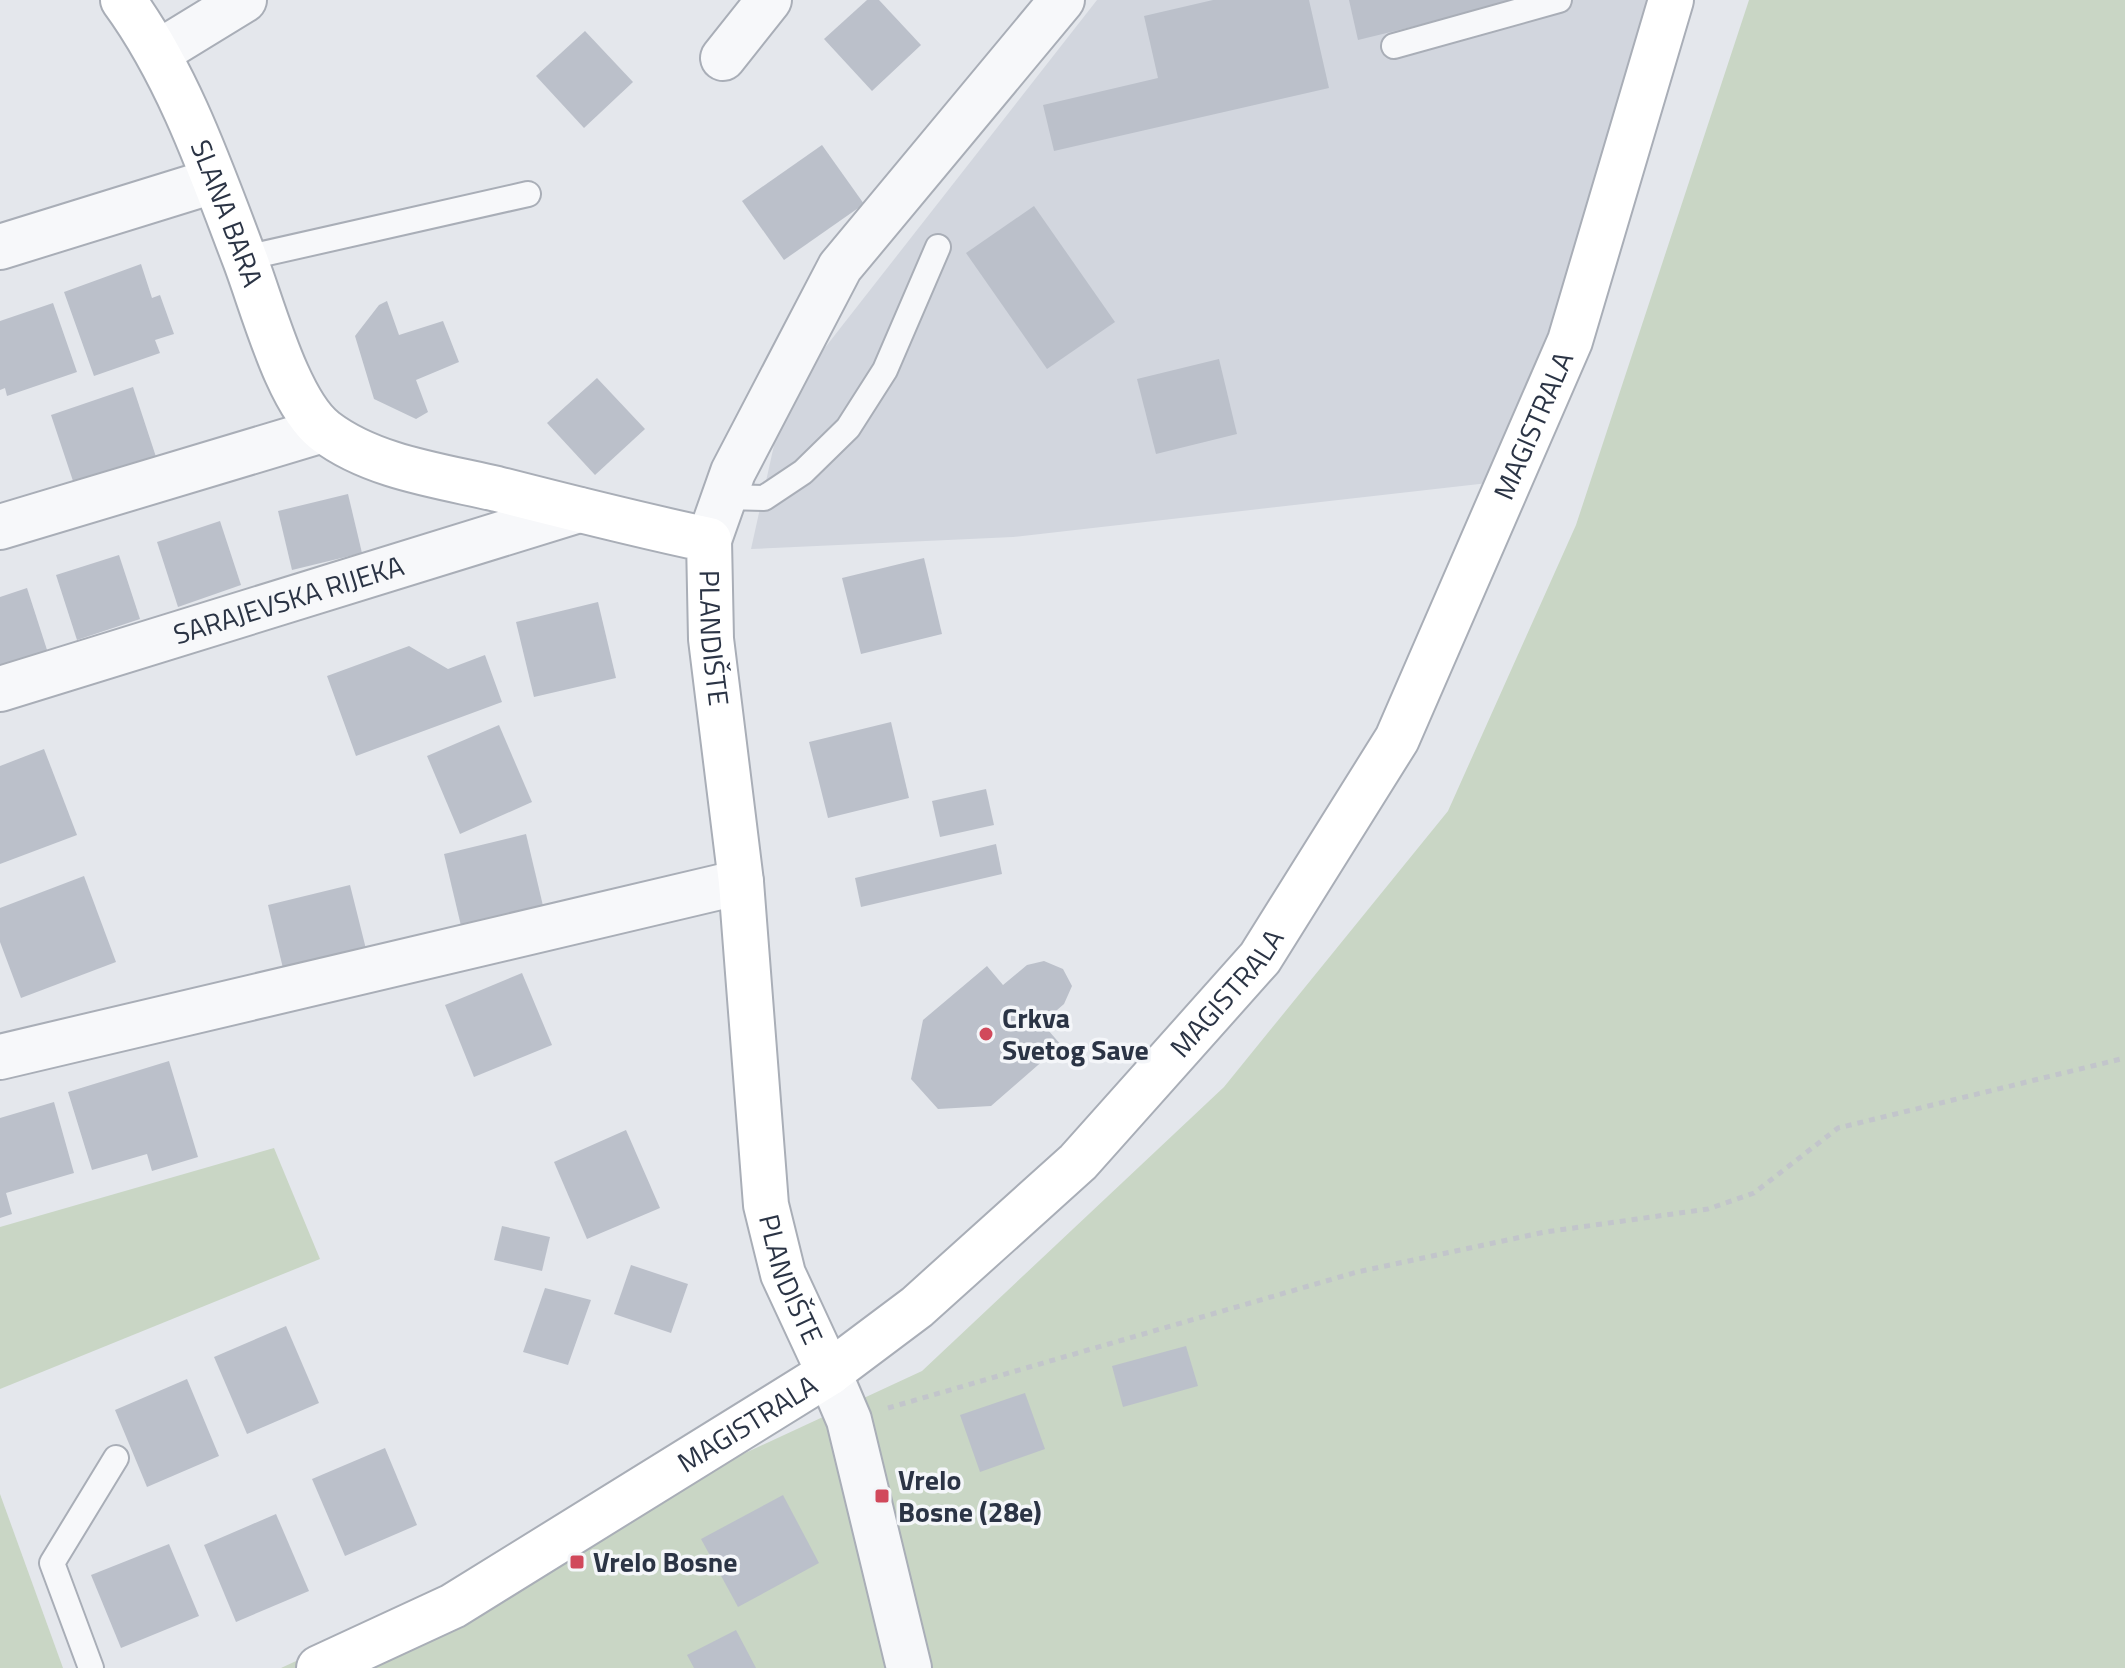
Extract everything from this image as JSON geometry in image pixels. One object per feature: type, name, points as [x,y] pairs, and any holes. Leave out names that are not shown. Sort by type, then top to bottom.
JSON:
[{"type":"main road","name":"SLANA BARA","points":[[123,0],[159,52],[245,258],[285,368],[301,401],[323,430],[353,448],[411,469],[709,540]]},
{"type":"main road","name":"MAGISTRALA","points":[[343,1663],[453,1606],[829,1373],[917,1307],[1078,1162],[1260,958],[1397,739],[1570,341],[1671,0]]},
{"type":"main road","name":"PLANDIŠTE","points":[[709,540],[711,639],[741,882],[766,1205],[783,1274],[829,1373]]},
{"type":"street","points":[[159,52],[244,0]]},
{"type":"street","points":[[723,58],[769,0]]},
{"type":"street","name":"PLANDIŠTE","points":[[709,540],[724,497],[840,267],[1062,0]]},
{"type":"street","points":[[0,247],[213,181]]},
{"type":"street","points":[[0,527],[323,430]]},
{"type":"street","name":"SARAJEVSKA RIJEKA","points":[[0,689],[579,510]]},
{"type":"street","points":[[0,1057],[741,882]]},
{"type":"street","points":[[829,1373],[849,1420],[909,1668]]},
{"type":"lane","points":[[1394,46],[1559,0]]},
{"type":"lane","points":[[245,258],[528,194]]},
{"type":"lane","points":[[724,497],[764,498],[803,472],[848,428],[885,370],[938,247]]},
{"type":"lane","points":[[91,1668],[52,1563],[116,1458]]},
{"type":"path","points":[[849,1420],[1357,1272],[1545,1232],[1708,1209],[1754,1193],[1838,1128],[2125,1058]]},
{"type":"shaded area","points":[[1097,0],[1668,0],[1497,482],[1013,537],[751,549],[784,400]]},
{"type":"green space","points":[[1749,0],[2125,0],[2125,1668],[281,1668],[922,1371],[1224,1087],[1448,811],[1576,525]]},
{"type":"green space","points":[[274,1148],[320,1259],[0,1389],[0,1227]]},
{"type":"green space","points":[[0,1494],[63,1668],[0,1668]]},
{"type":"building","points":[[867,0],[879,0],[921,45],[872,91],[824,39]]},
{"type":"building","points":[[1213,0],[1309,0],[1329,88],[1054,151],[1043,105],[1158,78],[1144,16]]},
{"type":"building","points":[[1349,0],[1518,0],[1518,1],[1358,40]]},
{"type":"building","points":[[585,31],[633,82],[584,128],[536,76]]},
{"type":"building","points":[[822,145],[864,204],[784,260],[742,201]]},
{"type":"building","points":[[1034,206],[1115,322],[1047,369],[966,253]]},
{"type":"building","points":[[141,264],[152,298],[160,295],[174,334],[155,340],[160,353],[94,376],[64,292]]},
{"type":"building","points":[[387,301],[399,335],[443,321],[459,362],[416,380],[428,412],[416,419],[374,399],[355,336],[379,305]]},
{"type":"building","points":[[53,303],[77,372],[7,396],[5,388],[0,390],[0,321]]},
{"type":"building","points":[[1219,359],[1237,434],[1156,454],[1137,379]]},
{"type":"building","points":[[597,378],[645,429],[595,475],[547,423]]},
{"type":"building","points":[[133,387],[159,466],[77,493],[51,415]]},
{"type":"building","points":[[348,494],[362,553],[292,570],[278,511]]},
{"type":"building","points":[[220,521],[241,585],[178,607],[157,542]]},
{"type":"building","points":[[119,555],[140,619],[77,640],[56,575]]},
{"type":"building","points":[[924,558],[942,634],[861,654],[842,578]]},
{"type":"building","points":[[27,588],[48,653],[0,668],[0,597]]},
{"type":"building","points":[[598,602],[616,678],[534,697],[516,622]]},
{"type":"building","points":[[409,646],[448,669],[485,655],[502,702],[356,756],[327,676]]},
{"type":"building","points":[[891,722],[909,798],[828,818],[809,742]]},
{"type":"building","points":[[499,725],[532,802],[460,834],[427,756]]},
{"type":"building","points":[[44,749],[77,835],[0,864],[0,766]]},
{"type":"building","points":[[986,789],[994,825],[940,837],[932,801]]},
{"type":"building","points":[[526,834],[544,910],[462,930],[444,854]]},
{"type":"building","points":[[996,844],[1002,874],[861,907],[855,878]]},
{"type":"building","points":[[84,876],[116,962],[21,998],[0,942],[0,908]]},
{"type":"building","points":[[350,885],[369,961],[286,981],[268,905]]},
{"type":"building","name":"Crkva Svetog Save","points":[[1044,961],[1063,969],[1072,986],[1064,1004],[1042,1023],[1061,1045],[991,1106],[938,1109],[911,1079],[923,1020],[987,966],[1003,985],[1027,965]]},
{"type":"building","points":[[522,973],[552,1045],[474,1077],[445,1005]]},
{"type":"building","points":[[169,1061],[198,1157],[152,1171],[147,1154],[92,1170],[68,1092]]},
{"type":"building","points":[[54,1102],[74,1173],[6,1193],[12,1214],[0,1218],[0,1118]]},
{"type":"building","points":[[626,1130],[660,1208],[587,1239],[554,1162]]},
{"type":"building","points":[[502,1226],[550,1237],[542,1271],[494,1260]]},
{"type":"building","points":[[631,1265],[688,1284],[671,1333],[614,1314]]},
{"type":"building","points":[[545,1288],[591,1300],[568,1365],[523,1352]]},
{"type":"building","points":[[286,1326],[319,1403],[247,1434],[214,1357]]},
{"type":"building","points":[[1186,1346],[1198,1386],[1123,1407],[1112,1366]]},
{"type":"building","points":[[187,1379],[219,1456],[147,1487],[115,1410]]},
{"type":"building","points":[[1025,1393],[1045,1449],[980,1472],[960,1415]]},
{"type":"building","points":[[385,1448],[417,1525],[345,1556],[312,1479]]},
{"type":"building","points":[[783,1495],[819,1563],[738,1607],[701,1539]]},
{"type":"building","points":[[276,1514],[309,1591],[236,1622],[204,1545]]},
{"type":"building","points":[[169,1544],[199,1616],[121,1648],[91,1575]]},
{"type":"building","points":[[736,1630],[756,1668],[694,1668],[687,1655]]},
{"type":"place","name":"Crkva Svetog Save","points":[[986,1034]]},
{"type":"place","name":"Vrelo Bosne (28e)","points":[[882,1496]]},
{"type":"place","name":"Vrelo Bosne","points":[[577,1562]]}]
